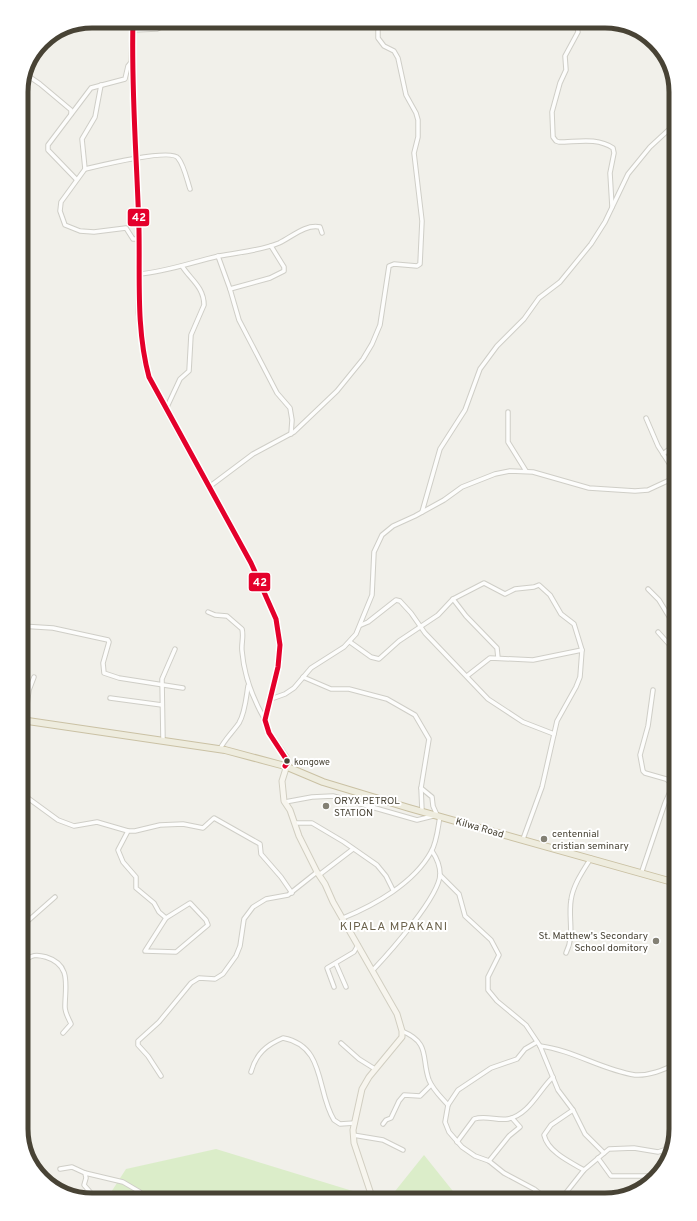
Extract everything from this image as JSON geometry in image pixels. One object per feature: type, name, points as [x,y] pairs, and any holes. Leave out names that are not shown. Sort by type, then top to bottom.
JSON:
[{"type":"highway","name":"Kilwa Road","points":[[28,721],[220,749],[285,766],[323,782],[438,816],[669,881]]},
{"type":"main road","points":[[134,30],[132,61],[137,157],[139,312],[145,362],[149,377],[264,589],[278,629],[280,645],[278,667],[265,720],[269,733],[286,756],[288,762],[285,766],[281,788],[285,802],[290,810],[299,836],[318,873],[326,884],[333,902],[397,1014],[402,1031],[401,1040],[375,1069],[362,1089],[355,1123],[353,1135],[371,1193]]},
{"type":"street","points":[[134,30],[157,28]]},
{"type":"street","points":[[209,486],[254,454],[291,434],[337,391],[363,359],[372,344],[380,325],[389,266],[394,264],[417,266],[420,264],[422,221],[414,153],[418,137],[418,120],[416,113],[406,95],[398,58],[394,51],[384,46],[378,38],[378,28]]},
{"type":"street","points":[[577,28],[578,32],[565,56],[566,70],[560,83],[552,112],[554,137],[556,141],[559,142],[583,140],[597,142],[613,148],[614,153],[610,173],[612,208]]},
{"type":"street","points":[[76,179],[48,147],[91,88],[125,79],[128,66],[132,61]]},
{"type":"street","points":[[30,77],[62,101],[71,110],[71,114]]},
{"type":"street","points":[[85,168],[82,139],[95,117],[101,85]]},
{"type":"street","points":[[422,512],[440,449],[465,410],[480,369],[497,346],[524,319],[539,298],[560,282],[591,244],[612,208],[625,179],[636,163],[669,130]]},
{"type":"street","points":[[139,239],[133,239],[126,228],[94,232],[80,231],[67,226],[60,206],[76,179],[85,168],[137,157],[174,155],[177,156],[190,189]]},
{"type":"street","points":[[139,274],[155,273],[218,256],[271,246],[302,230],[314,226],[320,228],[322,233]]},
{"type":"street","points":[[230,289],[270,278],[284,271],[284,267],[271,246]]},
{"type":"street","points":[[218,256],[239,320],[254,352],[277,393],[290,408],[292,420],[291,434]]},
{"type":"street","points":[[166,409],[180,379],[189,371],[191,335],[204,305],[198,284],[187,274],[182,266]]},
{"type":"street","points":[[508,412],[508,442],[526,471]]},
{"type":"street","points":[[646,418],[653,437],[669,463]]},
{"type":"street","points":[[663,454],[669,449]]},
{"type":"street","points":[[271,699],[285,694],[316,664],[350,642],[361,625],[372,595],[374,583],[373,561],[376,544],[386,531],[422,512],[470,483],[503,472],[526,471],[589,488],[627,491],[648,490],[669,480]]},
{"type":"street","points":[[350,642],[371,657],[379,659],[399,641],[438,615],[453,599],[484,584],[506,594],[518,588],[531,588],[539,585],[550,595],[561,614],[574,624],[582,650],[578,682],[557,721],[542,787],[523,839]]},
{"type":"street","points":[[648,589],[659,600],[669,616]]},
{"type":"street","points":[[453,599],[466,616],[497,648],[498,658]]},
{"type":"street","points":[[361,625],[368,622],[396,600],[400,601],[411,613],[425,633],[488,699],[512,716],[554,734]]},
{"type":"street","points":[[208,612],[215,615],[226,616],[242,629],[242,651],[249,685],[256,705],[265,720]]},
{"type":"street","points":[[28,627],[60,629],[108,640],[109,642],[103,663],[104,673],[118,678],[162,686],[183,688]]},
{"type":"street","points":[[658,632],[669,644]]},
{"type":"street","points":[[162,740],[162,686],[164,673],[175,649]]},
{"type":"street","points":[[467,676],[487,659],[498,658],[532,660],[582,650]]},
{"type":"street","points":[[28,695],[34,677]]},
{"type":"street","points":[[303,677],[331,689],[349,689],[387,699],[412,712],[429,739],[421,788],[422,811]]},
{"type":"street","points":[[220,749],[224,740],[239,723],[242,717],[249,685]]},
{"type":"street","points":[[653,690],[647,732],[640,755],[641,765],[645,774],[666,779],[669,782]]},
{"type":"street","points":[[110,698],[162,705]]},
{"type":"street","points":[[343,918],[393,890],[418,870],[432,850],[438,816],[432,797],[421,788]]},
{"type":"street","points":[[641,874],[669,793]]},
{"type":"street","points":[[285,802],[312,797],[333,796],[417,820],[438,816]]},
{"type":"street","points":[[28,798],[58,820],[74,826],[102,822],[128,831],[168,824],[183,824],[203,828],[214,818],[260,844],[261,854],[281,877],[292,893]]},
{"type":"street","points":[[295,823],[312,823],[321,827],[377,865],[386,876],[393,890]]},
{"type":"street","points":[[128,831],[118,850],[120,858],[136,877],[136,888],[154,903],[159,912],[166,918]]},
{"type":"street","points":[[161,1076],[148,1056],[138,1045],[138,1041],[159,1022],[195,980],[199,978],[215,979],[221,977],[236,956],[240,946],[244,919],[253,907],[266,899],[281,898],[292,893],[353,849]]},
{"type":"street","points":[[373,970],[431,899],[440,875],[437,861],[432,850]]},
{"type":"street","points":[[566,953],[571,941],[570,909],[572,896],[576,884],[591,858]]},
{"type":"street","points":[[440,875],[459,894],[465,916],[492,940],[497,949],[499,955],[488,977],[488,990],[497,1001],[522,1021],[540,1046],[558,1090],[574,1110],[585,1134],[604,1153]]},
{"type":"street","points":[[28,921],[55,897]]},
{"type":"street","points":[[190,902],[206,920],[208,925],[176,952],[146,950],[166,918],[190,902]]},
{"type":"street","points":[[334,987],[327,969],[328,967],[336,964],[354,952],[358,945]]},
{"type":"street","points":[[28,958],[31,956],[39,956],[56,961],[62,968],[66,987],[65,1008],[71,1024],[64,1033]]},
{"type":"street","points":[[336,964],[346,987]]},
{"type":"street","points":[[402,1031],[412,1035],[423,1049],[431,1085],[448,1105]]},
{"type":"street","points":[[251,1072],[256,1058],[265,1047],[283,1038],[298,1042],[313,1058],[334,1120],[340,1124],[355,1123]]},
{"type":"street","points":[[537,1042],[525,1049],[517,1060],[491,1068],[468,1083],[454,1095],[448,1105],[445,1122],[449,1132],[456,1142],[475,1156],[489,1161],[513,1179],[539,1193]]},
{"type":"street","points":[[341,1043],[358,1059],[375,1069]]},
{"type":"street","points":[[540,1046],[561,1049],[602,1065],[635,1075],[656,1073],[669,1067]]},
{"type":"street","points":[[456,1142],[474,1119],[482,1117],[502,1120],[512,1118],[532,1103],[553,1077]]},
{"type":"street","points":[[383,1124],[386,1120],[391,1118],[403,1097],[420,1096],[431,1085]]},
{"type":"street","points":[[574,1110],[549,1127],[544,1134],[546,1141],[551,1147],[584,1170]]},
{"type":"street","points":[[489,1161],[509,1136],[520,1126],[512,1118]]},
{"type":"street","points":[[353,1135],[383,1140],[403,1150]]},
{"type":"street","points":[[663,1156],[667,1144]]},
{"type":"street","points":[[564,1193],[571,1188],[584,1170],[604,1153],[614,1148],[634,1148],[653,1152],[664,1150]]},
{"type":"street","points":[[598,1158],[611,1176],[648,1176]]},
{"type":"street","points":[[60,1169],[72,1167],[85,1173],[115,1180],[140,1192]]},
{"type":"street","points":[[85,1173],[86,1178],[84,1185],[91,1193]]},
{"type":"green space","points":[[216,1149],[359,1193],[111,1193],[126,1169]]},
{"type":"green space","points":[[424,1155],[454,1193],[394,1193]]},
{"type":"transit line","name":"42","points":[[133,28],[134,126],[139,230],[140,322],[145,359],[149,377],[251,563],[276,619],[280,645],[278,667],[265,720],[269,733],[288,762],[285,766]]},
{"type":"place","name":"kongowe","points":[[287,761]]},
{"type":"place","name":"ORYX PETROL STATION","points":[[326,806]]},
{"type":"place","name":"centennial cristian seminary","points":[[544,839]]},
{"type":"place","name":"St. Matthew's Secondary School domitory","points":[[656,941]]},
{"type":"district","name":"KIPALA MPAKANI","points":[[394,926]]}]
